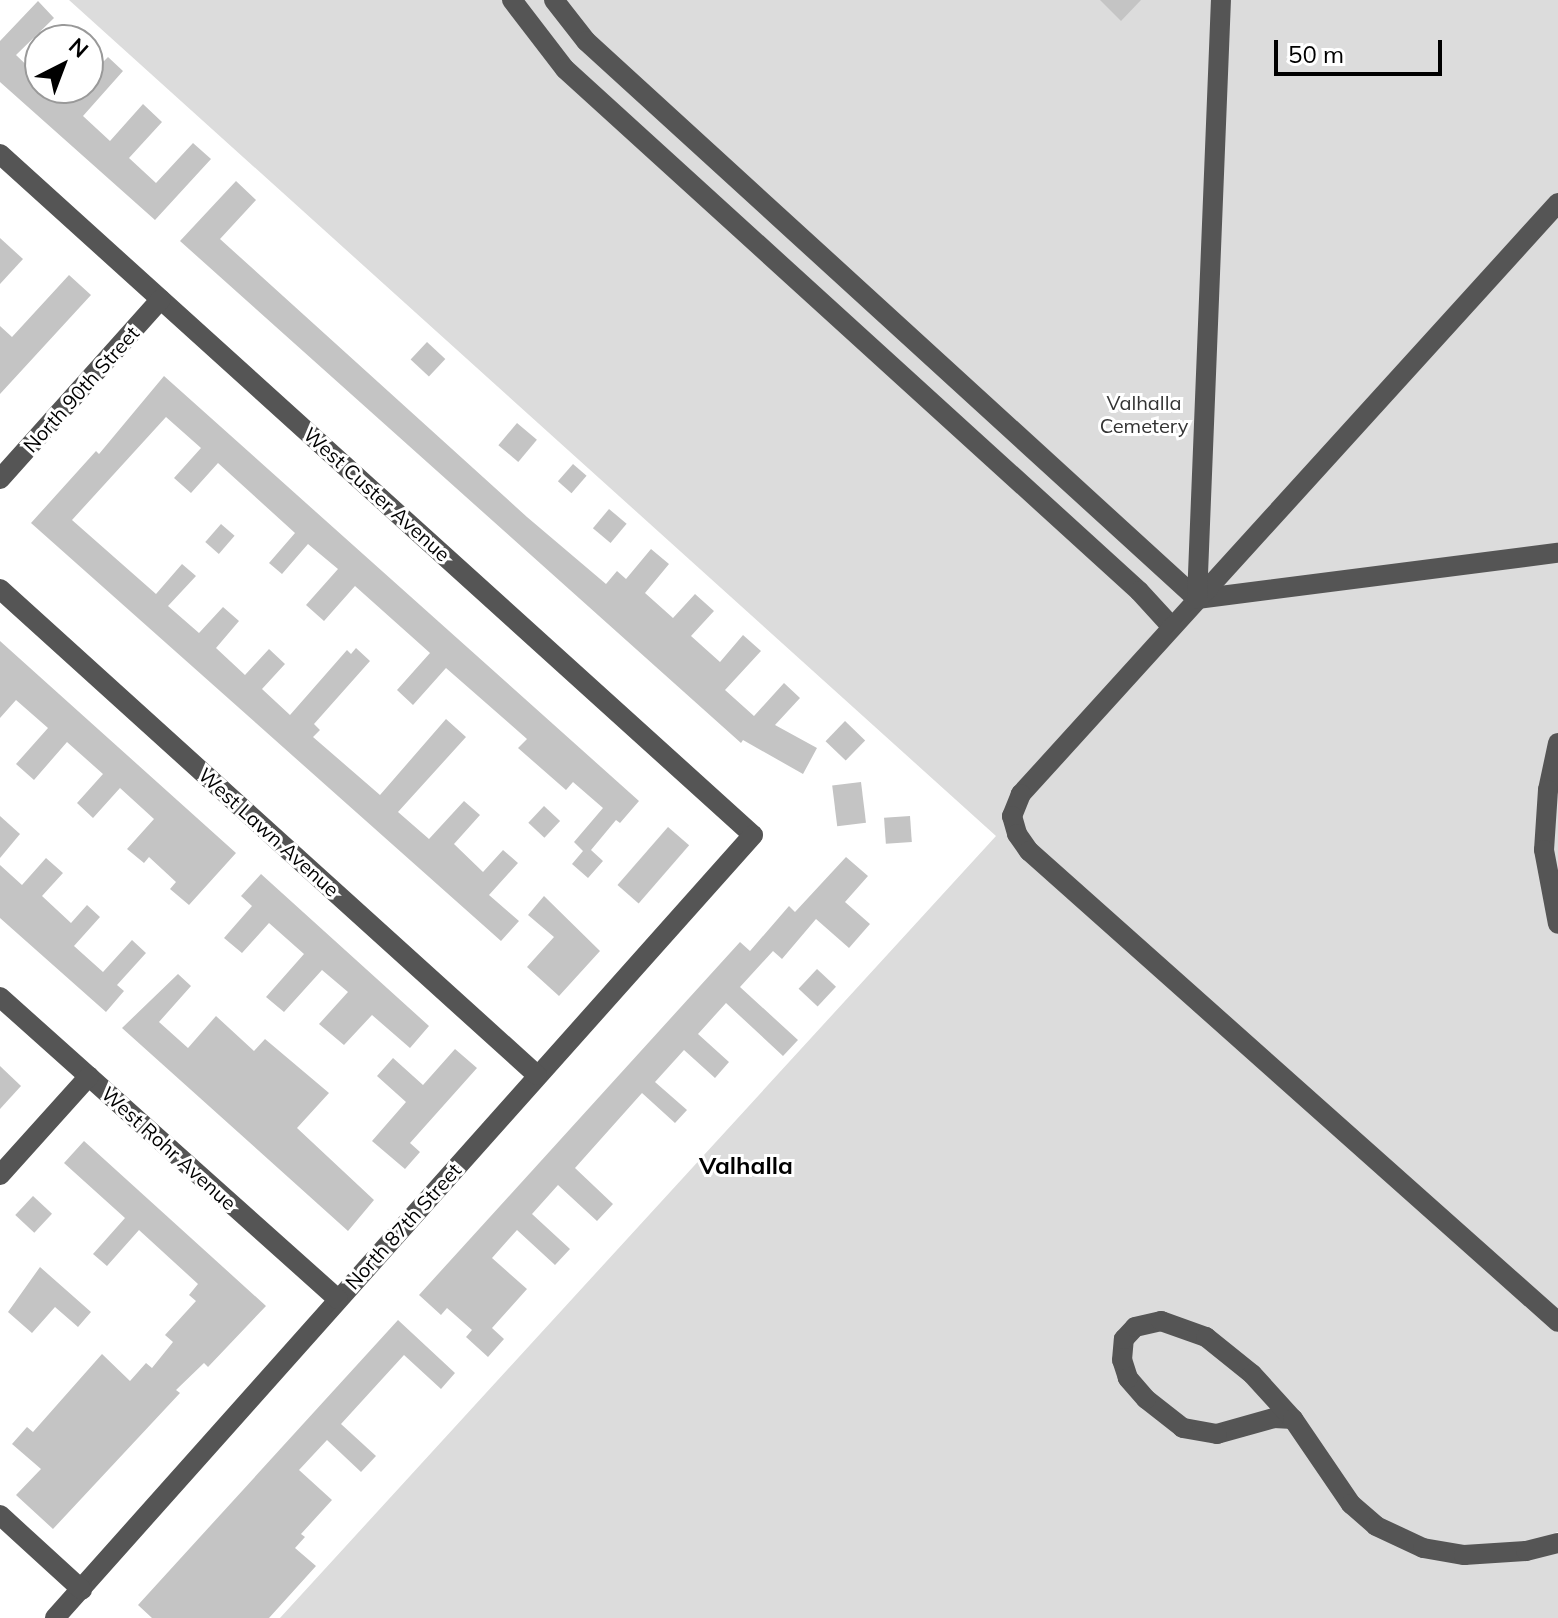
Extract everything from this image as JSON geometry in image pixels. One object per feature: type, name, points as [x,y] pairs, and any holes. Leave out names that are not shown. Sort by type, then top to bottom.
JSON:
[{"type":"street","points":[[512,0],[565,69],[1139,591],[1172,627]]},
{"type":"street","points":[[554,0],[586,41],[1197,599],[1558,553]]},
{"type":"street","points":[[1197,599],[1221,0]]},
{"type":"street","name":"West Custer Avenue","points":[[0,154],[753,835]]},
{"type":"street","points":[[1558,203],[1021,794],[1012,816],[1017,834],[1029,851],[1558,1322]]},
{"type":"street","name":"North 90th Street","points":[[0,479],[161,299]]},
{"type":"street","name":"West Lawn Avenue","points":[[0,589],[537,1075]]},
{"type":"street","points":[[1558,743],[1548,790],[1544,850],[1558,924]]},
{"type":"street","name":"North 87th Street","points":[[55,1618],[753,835]]},
{"type":"street","name":"West Rohr Avenue","points":[[0,997],[338,1299]]},
{"type":"street","points":[[0,1175],[89,1076]]},
{"type":"street","points":[[1293,1419],[1274,1418],[1217,1434],[1183,1428],[1146,1399],[1128,1378],[1122,1360],[1124,1339],[1135,1327],[1161,1321],[1206,1337],[1252,1374],[1293,1419],[1351,1504],[1376,1526],[1423,1548],[1464,1555],[1526,1551],[1558,1543]]},
{"type":"street","points":[[0,1515],[82,1590]]},
{"type":"green space","name":"Valhalla Cemetery","points":[[69,0],[1558,0],[1558,1532],[1555,1533],[1558,1537],[1558,1618],[280,1618],[996,836],[104,32],[104,24],[96,24]]},
{"type":"building","points":[[1100,0],[1141,0],[1121,21]]},
{"type":"building","points":[[38,1],[54,18],[48,24],[24,24],[24,47],[16,55],[24,63],[24,103],[0,82],[0,41]]},
{"type":"building","points":[[108,57],[123,71],[104,92],[104,61]]},
{"type":"building","points":[[25,104],[94,104],[83,116],[110,141],[143,104],[162,122],[129,158],[156,183],[193,143],[211,159],[155,220]]},
{"type":"building","points":[[236,181],[256,200],[220,239],[527,517],[606,584],[617,571],[626,579],[651,549],[669,564],[645,593],[673,618],[695,594],[714,611],[691,636],[720,662],[743,635],[761,651],[725,690],[754,716],[784,683],[800,698],[775,725],[817,748],[803,774],[743,740],[741,743],[180,241]]},
{"type":"building","points":[[0,238],[23,259],[0,284]]},
{"type":"building","points":[[69,275],[91,295],[0,394],[0,326],[12,337]]},
{"type":"building","points":[[427,342],[445,359],[429,377],[411,360]]},
{"type":"building","points":[[164,376],[639,801],[620,823],[616,820],[591,850],[603,861],[588,878],[572,864],[583,851],[574,842],[603,808],[573,782],[566,790],[518,748],[527,739],[446,668],[413,705],[397,690],[430,653],[355,586],[324,621],[306,605],[338,569],[308,544],[282,574],[269,563],[295,533],[218,463],[191,493],[174,478],[201,448],[166,417],[72,520],[156,594],[182,564],[196,576],[168,606],[199,633],[223,607],[239,621],[216,648],[245,675],[269,649],[285,664],[262,689],[290,715],[347,650],[351,654],[356,648],[370,661],[314,724],[320,730],[313,737],[380,795],[446,719],[466,737],[398,812],[429,839],[464,801],[480,815],[454,844],[483,872],[503,850],[518,863],[489,895],[519,921],[501,941],[31,523],[96,451],[99,454]]},
{"type":"building","points":[[517,423],[537,440],[518,462],[498,445]]},
{"type":"building","points":[[573,464],[587,476],[571,493],[558,481]]},
{"type":"building","points":[[609,509],[627,524],[611,543],[593,528]]},
{"type":"building","points":[[221,524],[235,536],[219,554],[205,542]]},
{"type":"building","points":[[0,641],[236,853],[189,905],[170,889],[176,882],[149,857],[144,863],[127,849],[154,819],[120,788],[93,818],[77,803],[103,774],[67,742],[34,780],[16,764],[48,728],[16,700],[0,718]]},
{"type":"building","points":[[845,721],[865,740],[846,761],[826,741]]},
{"type":"building","points":[[861,782],[866,823],[837,826],[832,786]]},
{"type":"building","points":[[544,806],[560,821],[544,838],[528,823]]},
{"type":"building","points":[[0,816],[20,834],[0,858]]},
{"type":"building","points":[[910,816],[912,842],[886,844],[884,818]]},
{"type":"building","points":[[668,827],[689,845],[639,903],[617,885]]},
{"type":"building","points":[[846,857],[868,876],[845,902],[870,924],[849,948],[816,919],[782,959],[773,951],[740,987],[798,1040],[783,1056],[726,1003],[698,1034],[729,1062],[715,1078],[684,1050],[655,1082],[687,1110],[675,1123],[642,1093],[575,1168],[613,1204],[597,1221],[558,1185],[532,1214],[570,1249],[555,1265],[517,1230],[492,1258],[527,1289],[492,1328],[504,1339],[488,1357],[466,1337],[472,1330],[447,1308],[441,1315],[419,1295],[740,942],[750,951],[789,906],[795,912]]},
{"type":"building","points":[[46,858],[63,873],[42,896],[71,923],[87,905],[100,917],[74,946],[103,972],[132,940],[146,953],[117,985],[124,991],[106,1012],[0,918],[0,865],[22,885]]},
{"type":"building","points":[[261,874],[429,1026],[410,1048],[372,1015],[344,1045],[319,1024],[348,992],[322,970],[284,1012],[266,997],[304,954],[269,923],[242,953],[224,938],[252,906],[241,896]]},
{"type":"building","points":[[544,896],[600,951],[559,996],[527,967],[554,937],[528,915]]},
{"type":"building","points":[[817,969],[836,987],[818,1006],[799,989]]},
{"type":"building","points":[[178,974],[191,986],[159,1022],[188,1048],[216,1016],[254,1051],[265,1039],[329,1093],[297,1128],[374,1200],[348,1231],[122,1028]]},
{"type":"building","points":[[455,1049],[477,1068],[410,1143],[420,1152],[405,1169],[372,1141],[406,1102],[377,1076],[393,1058],[423,1085]]},
{"type":"building","points":[[0,1066],[21,1086],[0,1109]]},
{"type":"building","points":[[84,1141],[266,1306],[208,1367],[204,1363],[176,1390],[180,1393],[53,1529],[16,1495],[41,1469],[12,1444],[27,1427],[33,1432],[102,1354],[130,1381],[146,1363],[152,1368],[173,1342],[165,1335],[196,1301],[189,1295],[198,1284],[139,1230],[107,1266],[93,1254],[125,1218],[64,1163]]},
{"type":"building","points":[[33,1196],[52,1214],[34,1233],[15,1215]]},
{"type":"building","points":[[40,1267],[91,1312],[78,1327],[55,1307],[32,1333],[8,1312]]},
{"type":"building","points":[[398,1320],[455,1373],[441,1389],[404,1355],[341,1424],[376,1456],[361,1472],[327,1440],[299,1470],[332,1500],[301,1534],[305,1537],[295,1548],[316,1566],[269,1618],[152,1618],[138,1605]]},
{"type":"district","name":"Valhalla","points":[[746,1166]]}]
